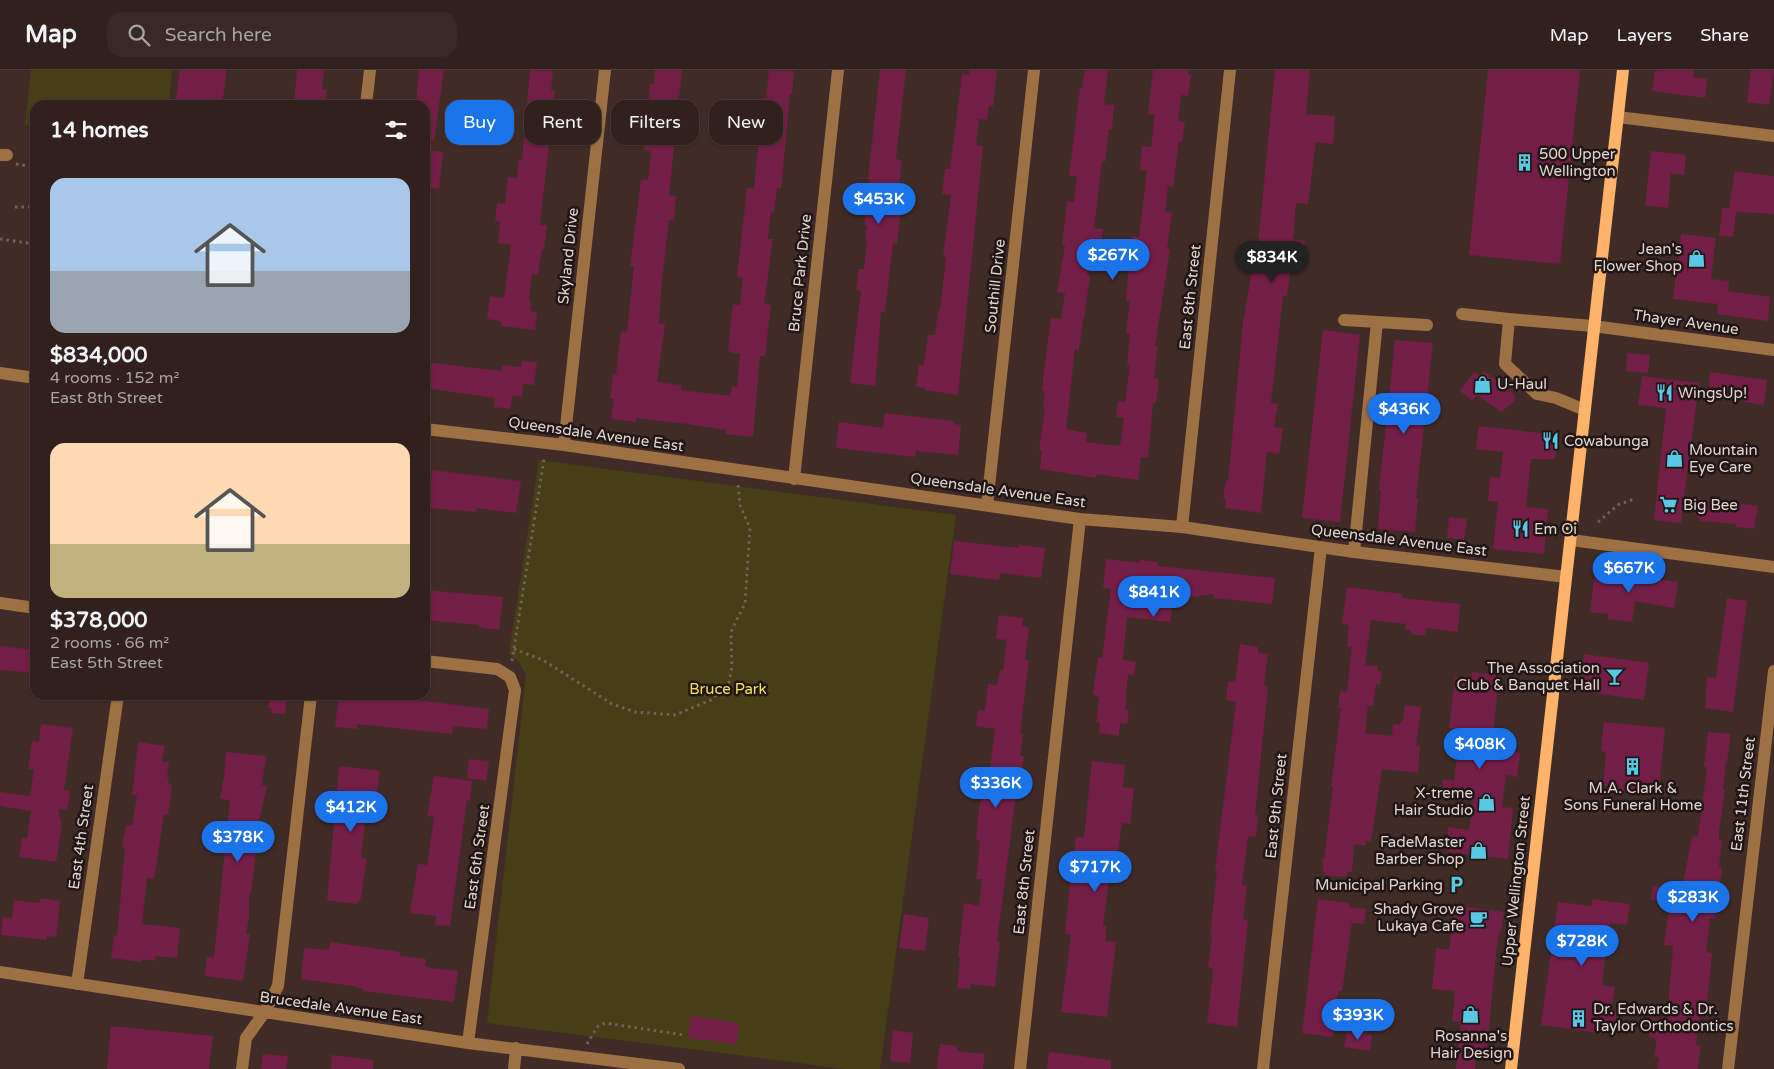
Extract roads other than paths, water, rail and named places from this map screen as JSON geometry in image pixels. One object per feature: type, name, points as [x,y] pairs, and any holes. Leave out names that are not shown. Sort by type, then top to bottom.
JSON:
[{"type":"main road","name":"Upper Wellington Street","points":[[1511,1069],[1623,70]]},
{"type":"street","points":[[367,100],[370,70]]},
{"type":"street","name":"Skyland Drive","points":[[564,445],[605,70]]},
{"type":"street","name":"Bruce Park Drive","points":[[794,479],[838,70]]},
{"type":"street","name":"Southill Drive","points":[[987,505],[1034,70]]},
{"type":"street","name":"East 8th Street","points":[[1182,527],[1230,70]]},
{"type":"street","points":[[1618,117],[1774,136]]},
{"type":"street","name":"Thayer Avenue","points":[[1462,314],[1593,326],[1774,350]]},
{"type":"street","points":[[1509,319],[1505,364],[1537,394],[1556,398],[1585,410]]},
{"type":"street","points":[[1344,320],[1427,325]]},
{"type":"street","points":[[1354,552],[1377,322]]},
{"type":"street","points":[[0,373],[30,377]]},
{"type":"street","name":"Queensdale Avenue East","points":[[430,430],[564,445],[1080,519],[1182,527],[1354,552],[1566,578]]},
{"type":"street","name":"East 8th Street","points":[[1020,1069],[1080,519]]},
{"type":"street","points":[[1571,540],[1774,567]]},
{"type":"street","name":"East 9th Street","points":[[1263,1069],[1321,547]]},
{"type":"street","points":[[0,603],[30,607]]},
{"type":"street","name":"East 6th Street","points":[[430,662],[496,669],[510,677],[515,690],[468,1043]]},
{"type":"street","name":"East 11th Street","points":[[1728,1069],[1774,671]]},
{"type":"street","name":"East 4th Street","points":[[77,984],[117,700]]},
{"type":"street","points":[[242,1069],[246,1038],[264,1013],[278,986],[310,700]]},
{"type":"street","name":"Brucedale Avenue East","points":[[0,972],[468,1043],[679,1069]]},
{"type":"street","points":[[514,1069],[516,1048]]},
{"type":"place","name":"500 Upper Wellington","points":[[1525,163]]},
{"type":"place","name":"Jean's Flower Shop","points":[[1696,258]]},
{"type":"place","name":"U-Haul","points":[[1483,384]]},
{"type":"place","name":"WingsUp!","points":[[1664,393]]},
{"type":"place","name":"Cowabunga","points":[[1550,441]]},
{"type":"place","name":"Mountain Eye Care","points":[[1675,459]]},
{"type":"place","name":"Big Bee","points":[[1669,505]]},
{"type":"place","name":"Em Oi","points":[[1520,529]]},
{"type":"place","name":"The Association Club & Banquet Hall","points":[[1614,677]]},
{"type":"place","name":"M.A. Clark & Sons Funeral Home","points":[[1633,767]]},
{"type":"place","name":"X-treme Hair Studio","points":[[1487,802]]},
{"type":"place","name":"FadeMaster Barber Shop","points":[[1478,851]]},
{"type":"place","name":"Municipal Parking","points":[[1457,885]]},
{"type":"place","name":"Shady Grove Lukaya Cafe","points":[[1478,918]]},
{"type":"place","name":"Rosanna's Hair Design","points":[[1471,1015]]},
{"type":"place","name":"Dr. Edwards & Dr. Taylor Orthodontics","points":[[1579,1018]]},
{"type":"park label","name":"Bruce Park","points":[[728,689]]}]
